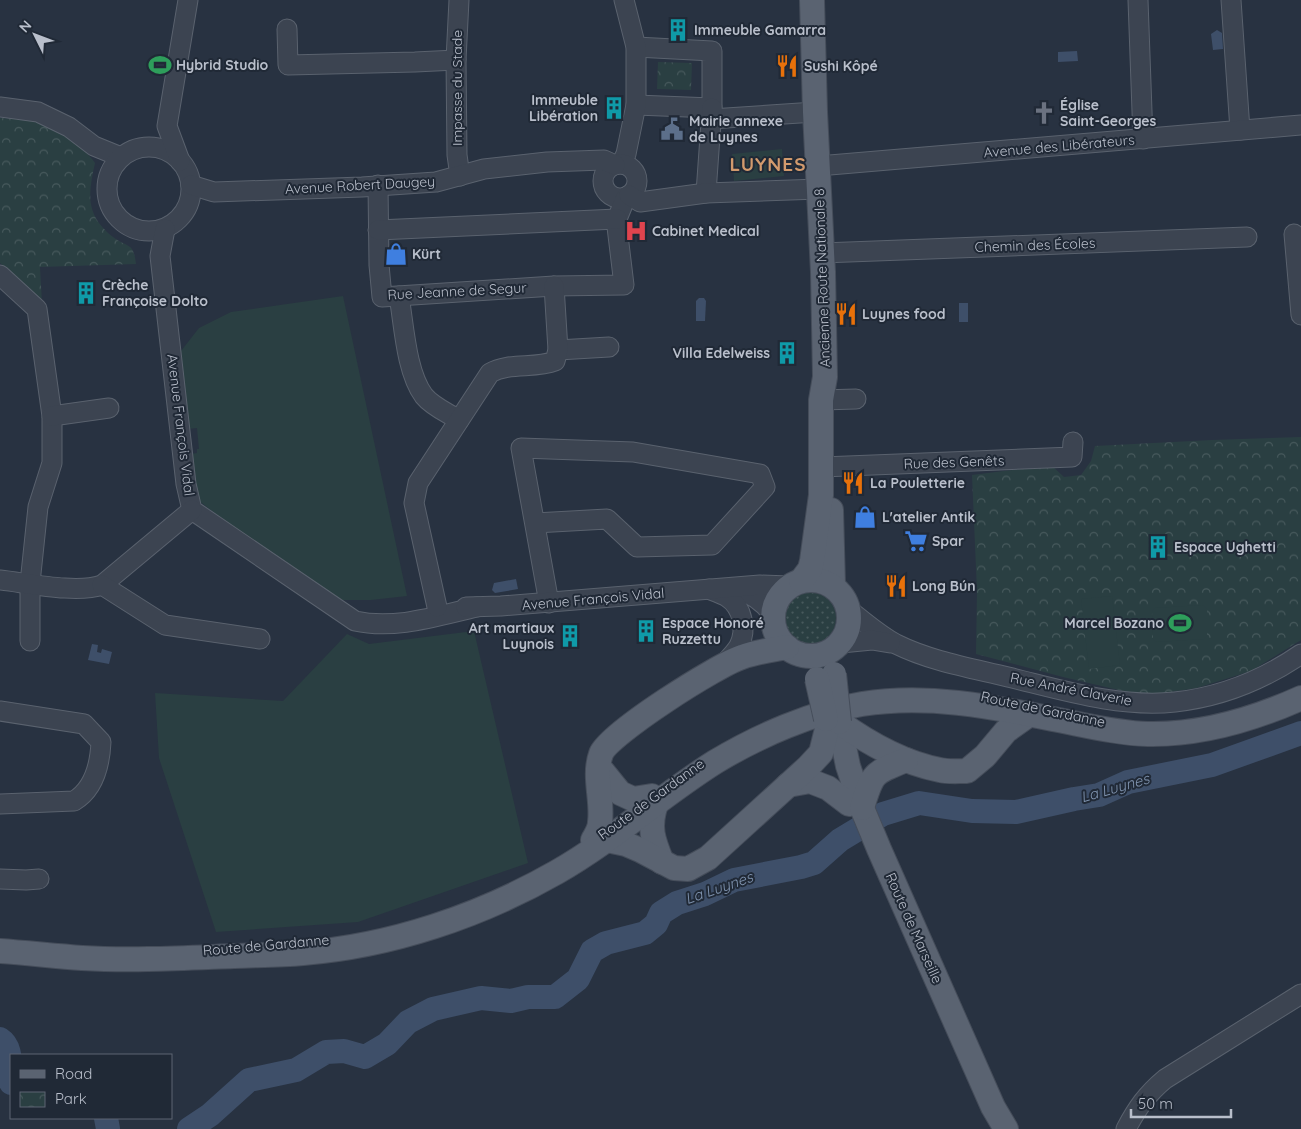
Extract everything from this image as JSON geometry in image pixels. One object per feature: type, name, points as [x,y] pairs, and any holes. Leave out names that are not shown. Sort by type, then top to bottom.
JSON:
[{"type":"main road","name":"Ancienne Route Nationale 8","points":[[812,0],[814,112],[822,253],[826,467],[833,586]]},
{"type":"main road","name":"Ancienne Route Nationale 8","points":[[795,583],[810,568],[812,561],[826,467]]},
{"type":"main road","points":[[817,580],[833,586],[844,596],[850,611],[850,622],[847,633],[838,645],[826,676],[793,651],[775,632],[773,619],[775,604],[781,594],[795,583],[817,580]]},
{"type":"main road","points":[[773,619],[761,638],[733,661],[645,715],[611,740],[601,753],[599,767],[598,781],[601,802],[600,840],[626,844],[674,868],[688,869],[708,858],[821,753],[833,723],[906,760],[941,771],[967,771],[985,756],[1006,730],[1030,714]]},
{"type":"main road","points":[[733,661],[793,651],[819,656],[838,645]]},
{"type":"main road","name":"Route de Marseille","points":[[826,676],[833,723],[836,768],[993,1107],[1006,1129]]},
{"type":"main road","name":"Route de Gardanne","points":[[0,951],[153,953],[290,945],[356,937],[437,918],[495,896],[600,840],[712,755],[764,726],[801,711],[859,697],[915,692],[973,694],[1118,724],[1154,726],[1214,720],[1254,708],[1301,689]]},
{"type":"main road","name":"Route de Gardanne","points":[[654,800],[716,762],[768,734],[804,719],[862,704],[915,700],[970,703],[1115,731],[1178,734],[1213,729],[1238,722],[1265,714],[1301,698]]},
{"type":"main road","points":[[970,703],[982,714],[988,729],[985,756]]},
{"type":"main road","points":[[788,785],[810,781],[828,788],[855,809],[870,781],[881,770],[906,760]]},
{"type":"main road","points":[[599,767],[620,793],[633,799],[654,800],[651,818],[652,836],[662,862]]},
{"type":"main road","name":"Route de Marseille","points":[[875,850],[993,1129]]},
{"type":"street","points":[[185,212],[190,199],[191,185],[188,172],[180,160],[167,126],[188,0]]},
{"type":"street","name":"Impasse du Stade","points":[[458,0],[456,60],[457,155],[460,176]]},
{"type":"street","name":"Rue Jeanne de Segur","points":[[378,185],[378,230],[382,297],[554,286],[624,285],[617,227],[619,176],[636,105],[636,47],[624,0]]},
{"type":"street","points":[[1138,0],[1143,138]]},
{"type":"street","points":[[1231,0],[1240,130]]},
{"type":"street","points":[[287,29],[288,65],[456,60]]},
{"type":"street","points":[[636,47],[712,51],[711,193]]},
{"type":"street","points":[[636,105],[712,113],[814,112]]},
{"type":"street","points":[[0,107],[38,112],[69,127],[94,146],[122,157]]},
{"type":"street","name":"Avenue des Libérateurs","points":[[819,185],[1143,138],[1301,125]]},
{"type":"street","points":[[149,147],[167,126]]},
{"type":"street","points":[[94,146],[109,175]]},
{"type":"street","points":[[160,256],[134,230],[121,222],[112,211],[107,197],[106,186],[115,164],[134,149],[160,148],[180,160]]},
{"type":"street","name":"Avenue Robert Daugey","points":[[191,185],[214,192],[436,182],[484,169],[587,160],[619,176],[640,202],[711,193],[819,185]]},
{"type":"street","points":[[134,230],[144,232],[164,229],[176,222],[185,212],[214,192]]},
{"type":"street","points":[[378,230],[618,219]]},
{"type":"street","name":"Avenue François Vidal","points":[[164,229],[160,256],[186,484],[192,510],[354,621],[368,624],[391,624],[420,620],[477,607]]},
{"type":"street","points":[[1294,234],[1301,315]]},
{"type":"street","name":"Chemin des Écoles","points":[[822,253],[1247,236]]},
{"type":"street","points":[[0,275],[37,309],[52,416],[52,463],[38,507],[30,583],[30,641]]},
{"type":"street","points":[[436,607],[414,503],[418,483],[490,373],[497,368],[545,365],[555,361],[558,350],[554,286]]},
{"type":"street","points":[[399,296],[409,358],[417,384],[425,397],[459,420]]},
{"type":"street","points":[[558,350],[609,347]]},
{"type":"street","points":[[825,392],[856,399]]},
{"type":"street","points":[[52,416],[109,408]]},
{"type":"street","name":"Rue des Genêts","points":[[826,467],[1072,457],[1073,442]]},
{"type":"street","points":[[535,523],[607,519],[637,547],[712,545],[765,487],[760,474],[633,452],[521,448],[549,602]]},
{"type":"street","points":[[0,580],[77,589],[102,585],[192,510]]},
{"type":"street","name":"Avenue François Vidal","points":[[335,607],[358,611],[388,612],[436,607],[477,607],[795,583]]},
{"type":"street","points":[[102,585],[165,625],[260,639]]},
{"type":"street","name":"Avenue François Vidal","points":[[733,587],[748,592],[760,601],[773,619]]},
{"type":"street","points":[[709,589],[728,598],[736,606],[742,618],[744,631],[733,661]]},
{"type":"street","name":"Rue André Claverie","points":[[850,611],[876,632],[896,644]]},
{"type":"street","name":"Rue André Claverie","points":[[838,645],[872,640],[896,644],[951,663],[1032,683],[1120,702],[1150,703],[1175,702],[1210,696],[1245,686],[1284,666],[1301,654]]},
{"type":"street","points":[[0,711],[84,724],[101,742],[101,752],[93,781],[88,790],[74,801],[0,804]]},
{"type":"street","points":[[0,879],[39,879]]},
{"type":"street","points":[[1126,1129],[1148,1093],[1165,1078],[1301,994]]},
{"type":"green space","points":[[658,62],[692,63],[691,90],[657,89]]},
{"type":"green space","points":[[0,118],[39,122],[75,143],[90,156],[95,163],[90,194],[93,212],[97,221],[104,229],[118,241],[132,249],[136,264],[40,267],[42,304],[0,263]]},
{"type":"green space","points":[[782,149],[784,176],[734,181],[732,154]]},
{"type":"green space","points":[[343,296],[407,596],[371,600],[338,600],[240,533],[198,500],[191,454],[197,453],[197,449],[199,449],[197,428],[188,429],[181,351],[199,328],[231,312]]},
{"type":"green space","points":[[1301,437],[1301,640],[1251,671],[1197,688],[1144,696],[976,654],[977,591],[972,475],[1051,465],[1064,477],[1081,475],[1091,461],[1095,446]]},
{"type":"green space","points":[[805,592],[815,592],[824,596],[832,604],[836,618],[832,632],[824,640],[815,644],[805,644],[796,640],[788,632],[784,623],[784,613],[788,604],[796,596]]},
{"type":"green space","points":[[1112,596],[1120,665],[1089,669],[1081,599]]},
{"type":"green space","name":"Marcel Bozano","points":[[1203,605],[1207,609],[1207,636],[1204,639],[1156,642],[1153,639],[1152,611],[1155,608]]},
{"type":"green space","points":[[474,631],[528,863],[358,922],[216,932],[159,758],[155,693],[283,701],[347,634],[369,644]]},
{"type":"water","points":[[1217,30],[1222,33],[1223,49],[1213,50],[1211,34]]},
{"type":"water","points":[[1077,51],[1078,61],[1058,62],[1058,52]]},
{"type":"water","points":[[699,298],[704,298],[706,301],[705,321],[696,321],[696,301]]},
{"type":"water","points":[[959,303],[968,303],[968,322],[959,322]]},
{"type":"water","points":[[516,579],[518,589],[495,593],[492,590],[494,583]]},
{"type":"water","points":[[92,644],[98,645],[97,652],[101,653],[102,649],[112,652],[109,664],[88,660]]},
{"type":"waterway","name":"La Luynes","points":[[189,1129],[210,1115],[249,1080],[296,1070],[326,1052],[344,1051],[365,1057],[387,1044],[408,1022],[433,1009],[481,998],[511,1001],[528,997],[555,997],[578,979],[592,951],[606,943],[645,933],[656,924],[661,913],[677,903],[705,894],[734,880],[814,863],[840,840],[883,814],[919,803],[972,811],[1016,812],[1099,795],[1128,782],[1212,765],[1301,733]]},
{"type":"waterway","name":"La Luynes","points":[[0,1039],[9,1053],[10,1068]]},
{"type":"waterway","name":"La Luynes","points":[[106,1119],[108,1129]]},
{"type":"place","name":"Immeuble Gamarra","points":[[678,30]]},
{"type":"place","name":"Hybrid Studio","points":[[160,65]]},
{"type":"place","name":"Sushi Kôpé","points":[[787,66]]},
{"type":"place","name":"Immeuble Libération","points":[[614,108]]},
{"type":"place","name":"Église Saint-Georges","points":[[1044,113]]},
{"type":"place","name":"Mairie annexe de Luynes","points":[[672,129]]},
{"type":"place","name":"Cabinet Medical","points":[[636,231]]},
{"type":"place","name":"Kürt","points":[[396,254]]},
{"type":"place","name":"Crèche Françoise Dolto","points":[[86,293]]},
{"type":"place","name":"Luynes food","points":[[846,314]]},
{"type":"place","name":"Villa Edelweiss","points":[[787,353]]},
{"type":"place","name":"La Pouletterie","points":[[853,483]]},
{"type":"place","name":"L'atelier Antik","points":[[865,517]]},
{"type":"place","name":"Spar","points":[[916,541]]},
{"type":"place","name":"Espace Ughetti","points":[[1158,547]]},
{"type":"place","name":"Long Bún","points":[[896,586]]},
{"type":"place","name":"Marcel Bozano","points":[[1180,623]]},
{"type":"place","name":"Espace Honoré Ruzzettu","points":[[646,631]]},
{"type":"place","name":"Art martiaux Luynois","points":[[570,636]]},
{"type":"district","name":"LUYNES","points":[[768,164]]}]
